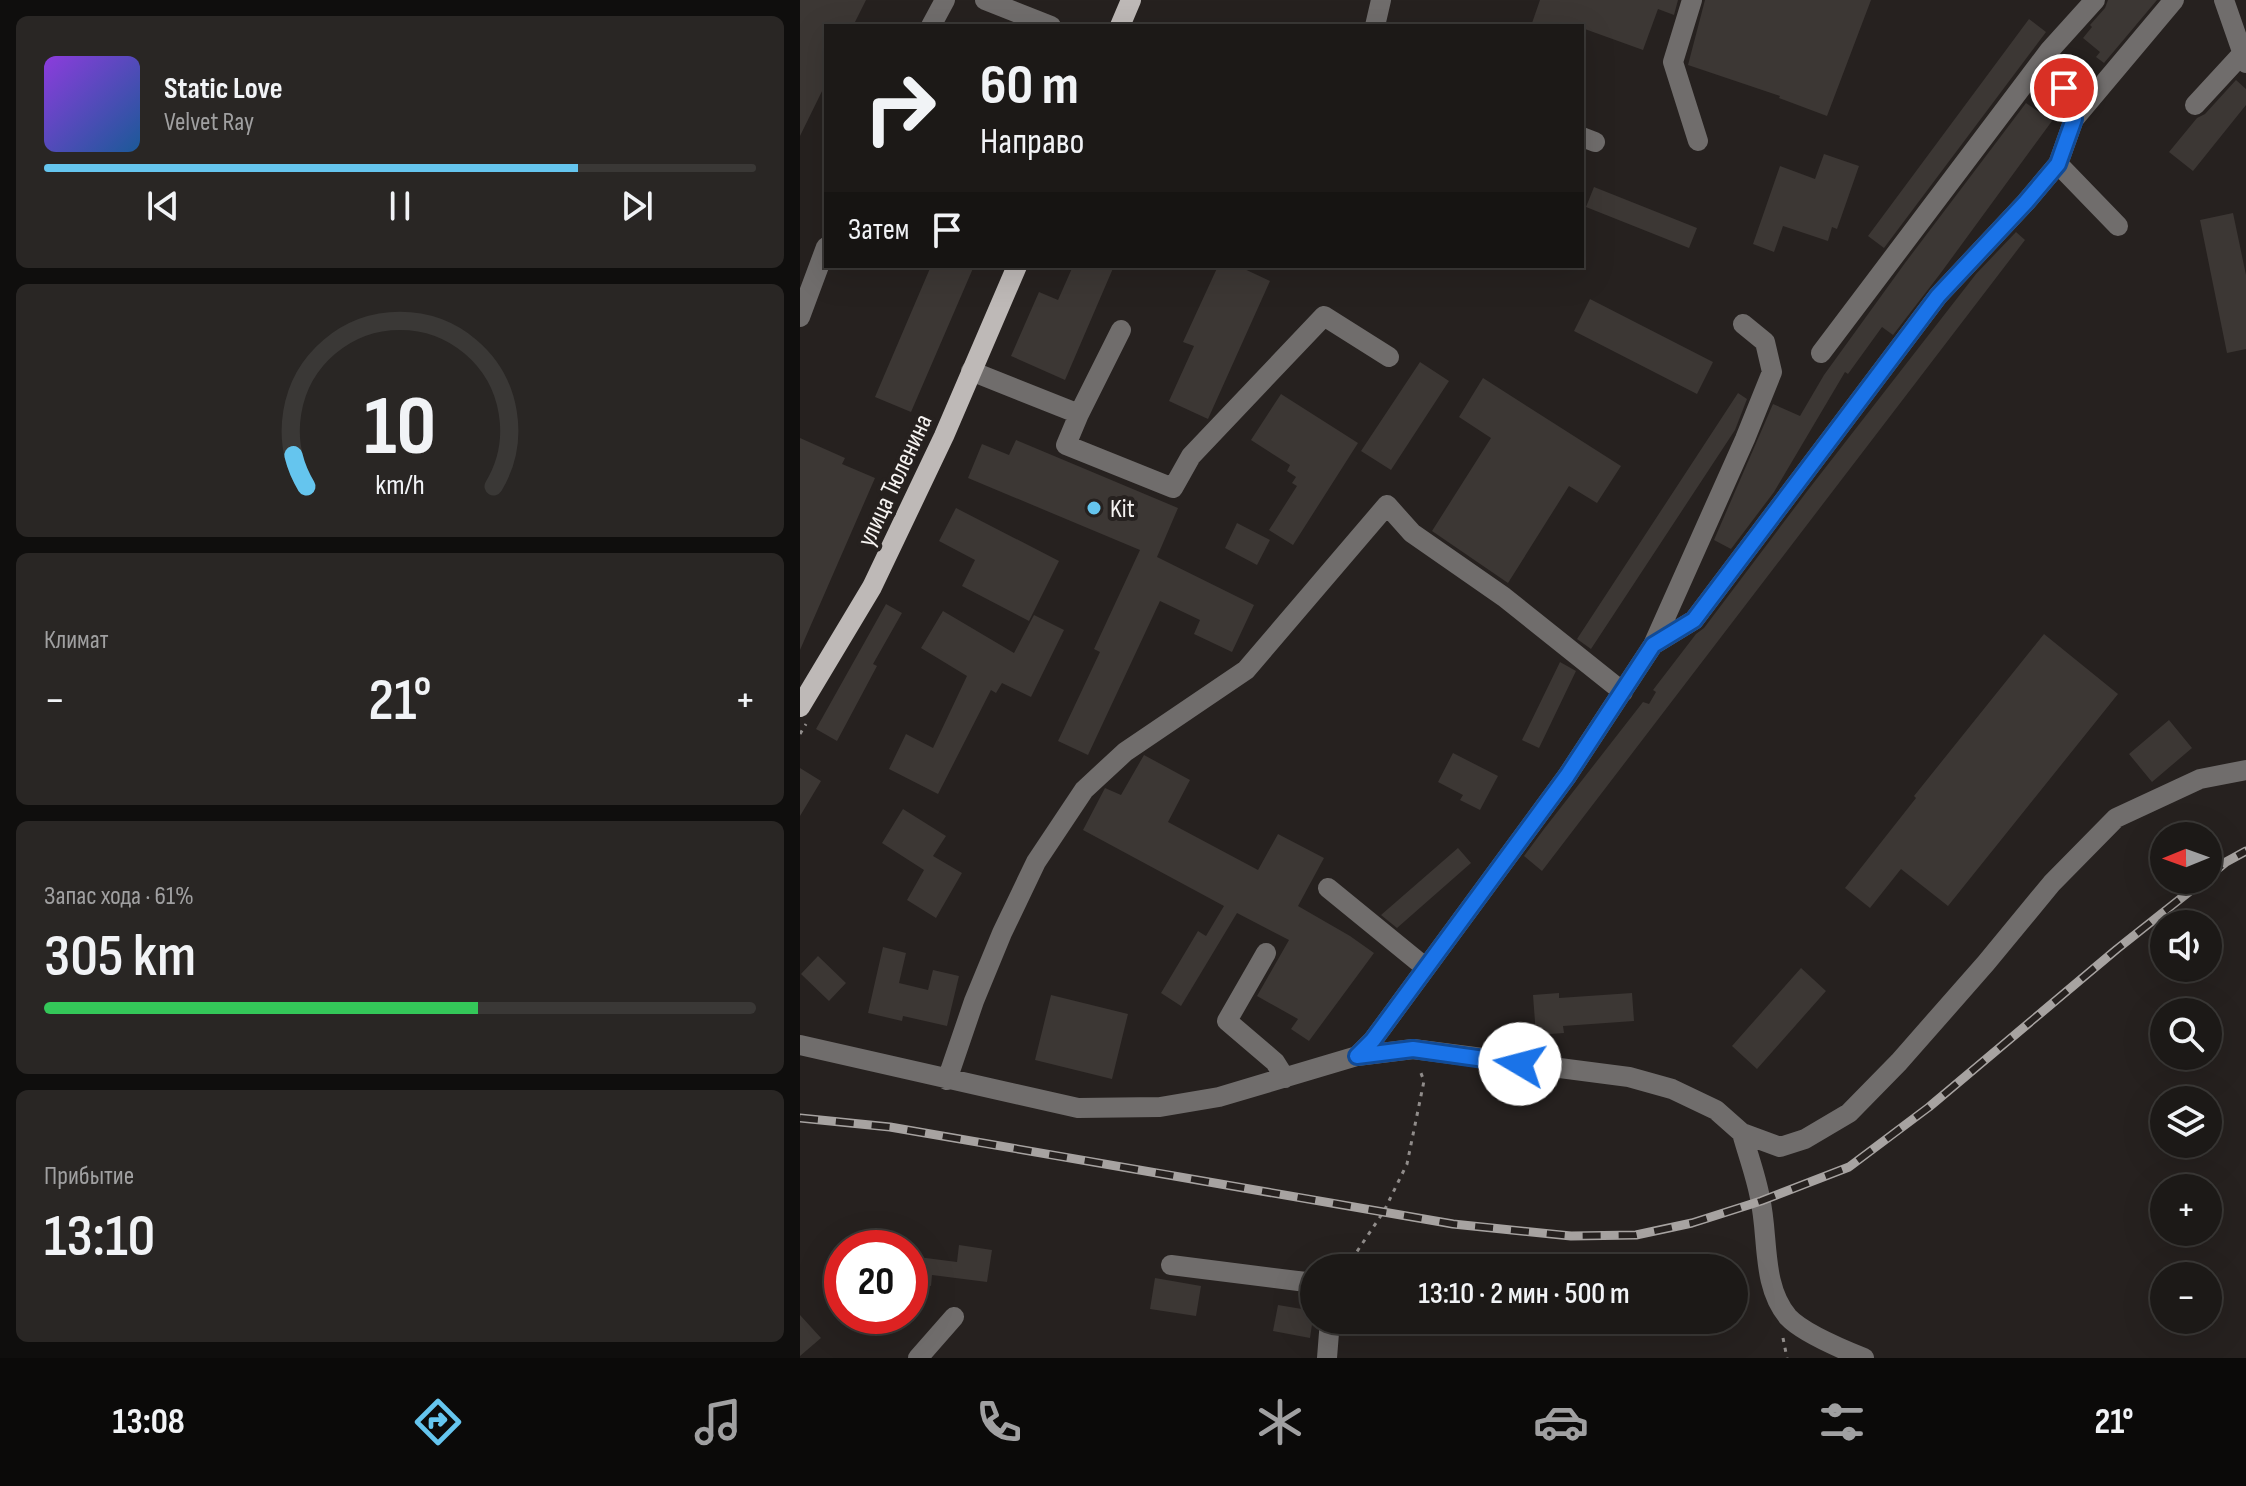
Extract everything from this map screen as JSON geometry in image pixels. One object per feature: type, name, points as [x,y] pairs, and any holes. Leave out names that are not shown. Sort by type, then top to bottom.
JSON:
[{"type":"main road","points":[[1121,24],[1131,0]]},
{"type":"main road","name":"улица Тюленина","points":[[800,707],[872,587],[944,436],[1016,268]]},
{"type":"street","points":[[932,24],[945,0]]},
{"type":"street","points":[[985,0],[1046,24]]},
{"type":"street","points":[[1375,24],[1381,0]]},
{"type":"street","points":[[1692,0],[1673,62],[1698,141]]},
{"type":"street","points":[[1821,353],[2049,51],[2095,0]]},
{"type":"street","points":[[1653,645],[1694,620],[1938,296],[2058,164],[2074,119],[2174,0]]},
{"type":"street","points":[[2195,105],[2244,58],[2224,0]]},
{"type":"street","points":[[2049,51],[2074,119]]},
{"type":"street","points":[[2058,164],[2118,226]]},
{"type":"street","points":[[800,317],[824,252]]},
{"type":"street","points":[[1121,330],[1066,445],[1173,488],[1191,456],[1324,316],[1389,357]]},
{"type":"street","points":[[1357,1056],[1373,1040],[1567,776],[1653,645],[1772,372],[1765,342],[1743,324]]},
{"type":"street","points":[[971,371],[1079,414]]},
{"type":"street","points":[[947,1080],[974,1001],[1009,919],[1036,862],[1084,790],[1125,752],[1246,670],[1387,505],[1412,533],[1504,597],[1623,692]]},
{"type":"street","points":[[800,1045],[1078,1108],[1160,1107],[1219,1097],[1357,1056],[1413,1049],[1629,1077],[1672,1089],[1716,1110],[1742,1133],[1780,1147],[1805,1139],[1849,1113],[1909,1051],[2052,883],[2116,818],[2200,779],[2246,770]]},
{"type":"street","points":[[1328,888],[1426,968]]},
{"type":"street","points":[[1266,953],[1227,1021],[1275,1062],[1285,1078]]},
{"type":"street","points":[[1742,1133],[1761,1201],[1775,1295],[1790,1318],[1834,1346],[1864,1358]]},
{"type":"street","points":[[1171,1265],[1300,1281]]},
{"type":"street","points":[[918,1358],[954,1317]]},
{"type":"street","points":[[1327,1358],[1329,1334]]},
{"type":"path","points":[[1355,1254],[1384,1211],[1407,1164],[1424,1081],[1413,1049]]},
{"type":"building","points":[[800,0],[866,0],[854,24],[824,24],[824,87],[800,136]]},
{"type":"building","points":[[1540,0],[1678,0],[1674,15],[1658,9],[1643,50],[1584,29],[1584,24],[1532,24]]},
{"type":"building","points":[[1705,0],[1871,0],[1827,116],[1780,96],[1688,65]]},
{"type":"building","points":[[2108,0],[2157,0],[2104,63],[2096,57],[2100,52],[2083,38]]},
{"type":"building","points":[[2029,19],[2046,32],[1884,248],[1868,236]]},
{"type":"building","points":[[2236,80],[2246,89],[2246,105],[2193,171],[2169,152],[2197,118],[2205,114]]},
{"type":"building","points":[[2026,103],[2052,121],[1893,335],[1882,327],[1848,374],[1845,372],[1774,492],[1731,549],[1714,540],[1773,404],[1800,416],[1824,375]]},
{"type":"building","points":[[1824,154],[1859,166],[1837,229],[1832,227],[1828,241],[1783,226],[1774,252],[1753,244],[1780,166],[1815,179]]},
{"type":"building","points":[[1594,187],[1697,228],[1689,248],[1586,207]]},
{"type":"building","points":[[2233,213],[2246,275],[2246,349],[2227,353],[2200,220]]},
{"type":"building","points":[[2016,232],[2025,240],[1542,871],[1524,856],[1544,829],[1643,702],[1649,704],[1656,692],[1653,690],[1976,274]]},
{"type":"building","points":[[930,268],[973,268],[911,412],[875,397]]},
{"type":"building","points":[[1072,268],[1113,268],[1065,380],[1011,356],[1039,292],[1058,300]]},
{"type":"building","points":[[1217,268],[1242,268],[1270,281],[1208,419],[1169,401],[1194,346],[1183,342]]},
{"type":"building","points":[[1590,299],[1713,362],[1697,394],[1574,331]]},
{"type":"building","points":[[1420,362],[1449,381],[1391,470],[1361,451]]},
{"type":"building","points":[[1483,378],[1621,466],[1597,503],[1569,486],[1508,583],[1432,531],[1491,438],[1459,417]]},
{"type":"building","points":[[1738,393],[1747,399],[1735,430],[1591,649],[1577,639]]},
{"type":"building","points":[[1281,394],[1358,443],[1293,545],[1269,530],[1297,486],[1292,483],[1296,477],[1287,471],[1290,465],[1251,440]]},
{"type":"building","points":[[800,438],[845,458],[842,464],[875,478],[800,650]]},
{"type":"building","points":[[1016,440],[1178,508],[1157,557],[1254,605],[1232,652],[1194,634],[1200,620],[1160,601],[1088,755],[1058,741],[1100,652],[1094,649],[1140,550],[968,478],[982,444],[1009,455]]},
{"type":"building","points":[[956,508],[1059,561],[1029,621],[962,586],[975,560],[939,541]]},
{"type":"building","points":[[1237,523],[1270,540],[1257,565],[1225,548]]},
{"type":"building","points":[[886,604],[902,613],[873,664],[877,666],[837,741],[816,729]]},
{"type":"building","points":[[943,611],[1014,653],[1034,615],[1064,630],[1031,697],[1002,683],[996,693],[991,690],[938,794],[889,769],[906,734],[933,748],[967,676],[921,648]]},
{"type":"building","points":[[2044,634],[2118,694],[1948,906],[1901,869],[1870,908],[1845,888],[1916,798],[1914,796]]},
{"type":"building","points":[[1560,662],[1576,671],[1539,748],[1522,740]]},
{"type":"building","points":[[2169,720],[2192,748],[2152,782],[2129,754]]},
{"type":"building","points":[[1453,753],[1498,776],[1480,810],[1460,800],[1463,795],[1438,782]]},
{"type":"building","points":[[1144,755],[1190,780],[1168,822],[1258,870],[1278,834],[1324,858],[1298,906],[1374,953],[1309,1041],[1291,1029],[1298,1019],[1257,996],[1289,940],[1237,913],[1181,1006],[1161,993],[1198,931],[1206,936],[1224,906],[1083,830],[1105,788],[1121,795]]},
{"type":"building","points":[[800,768],[821,781],[800,816]]},
{"type":"building","points":[[903,809],[946,836],[933,856],[962,873],[936,918],[907,900],[924,870],[882,843]]},
{"type":"building","points":[[1458,848],[1471,863],[1397,928],[1381,915]]},
{"type":"building","points":[[883,947],[906,953],[899,983],[928,990],[933,970],[959,976],[947,1026],[903,1016],[902,1021],[868,1013]]},
{"type":"building","points":[[818,956],[846,983],[829,1001],[801,974]]},
{"type":"building","points":[[1801,968],[1826,991],[1757,1069],[1732,1046]]},
{"type":"building","points":[[1559,993],[1559,998],[1632,993],[1634,1021],[1563,1026],[1564,1033],[1536,1035],[1533,995]]},
{"type":"building","points":[[1051,995],[1128,1014],[1112,1079],[1035,1060]]},
{"type":"building","points":[[959,1245],[992,1250],[987,1282],[932,1275],[931,1286],[928,1286],[928,1258],[957,1262]]},
{"type":"building","points":[[1155,1278],[1201,1286],[1196,1316],[1150,1309]]},
{"type":"building","points":[[1278,1305],[1300,1309],[1300,1334],[1311,1334],[1310,1338],[1273,1331]]},
{"type":"building","points":[[800,1315],[821,1338],[800,1356]]},
{"type":"railway","points":[[2222,865],[2246,851]]},
{"type":"railway","points":[[800,1118],[890,1127],[1453,1224],[1571,1236],[1636,1235],[1692,1223],[1761,1201],[1849,1167],[1929,1107],[2186,894]]},
{"type":"place","name":"Kit","points":[[1094,508]]},
{"type":"route","points":[[1520,1064],[1413,1049],[1357,1056],[1373,1040],[1567,776],[1653,645],[1694,620],[1938,296],[2058,164],[2074,119],[2064,88]]}]
